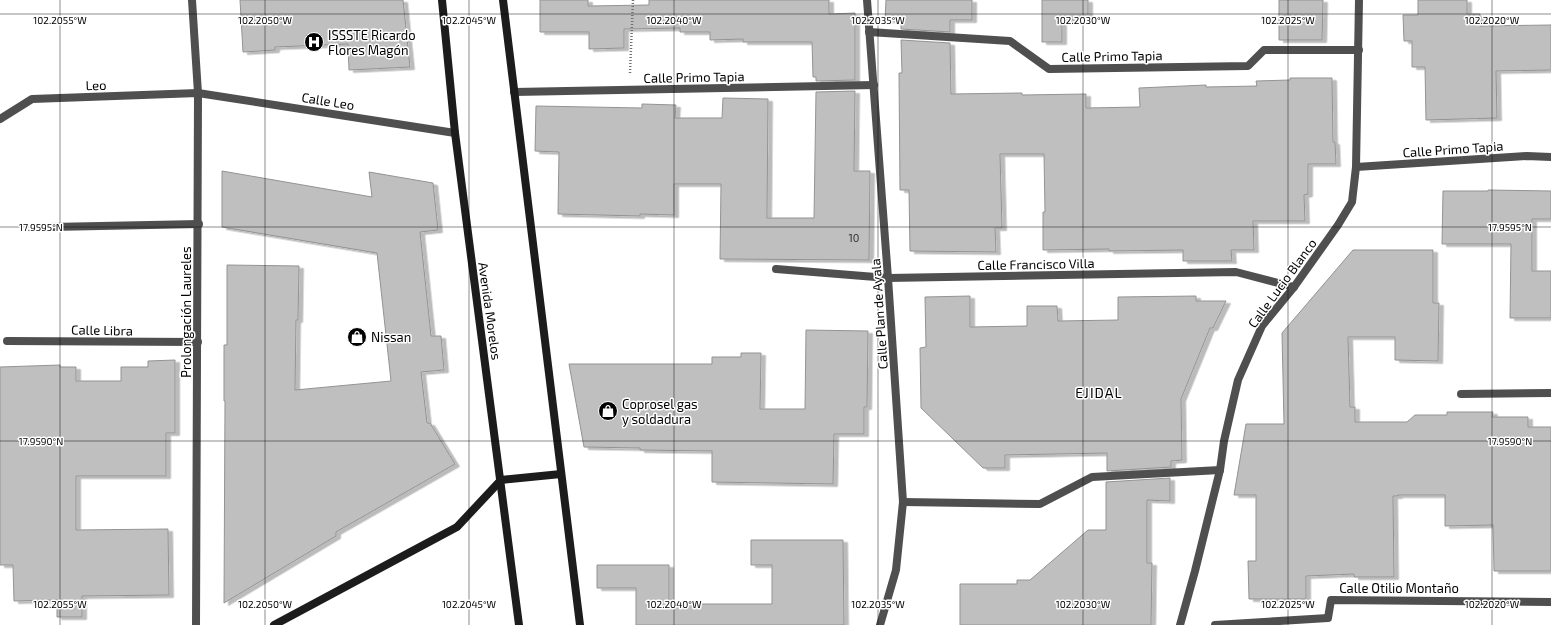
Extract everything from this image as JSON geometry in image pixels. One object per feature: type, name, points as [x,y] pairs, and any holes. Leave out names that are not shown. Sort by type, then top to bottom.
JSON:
[{"type":"main road","name":"Avenida Morelos","points":[[442,0],[455,133],[519,625]]},
{"type":"main road","points":[[503,0],[580,625]]},
{"type":"main road","points":[[274,625],[457,527],[501,480],[561,474]]},
{"type":"street","name":"Prolongación Laureles","points":[[192,0],[198,93],[199,224],[196,625]]},
{"type":"street","name":"Calle Plan de Ayala","points":[[867,0],[903,502],[896,570],[880,625]]},
{"type":"street","name":"Calle Lucio Blanco","points":[[1180,625],[1195,572],[1220,470],[1224,441],[1238,380],[1262,326],[1294,287],[1338,225],[1352,202],[1356,167],[1359,0]]},
{"type":"street","name":"Calle Primo Tapia","points":[[869,32],[1010,42],[1049,69],[1248,66],[1264,50],[1359,50]]},
{"type":"street","name":"Calle Primo Tapia","points":[[514,92],[874,85]]},
{"type":"street","name":"Leo","points":[[0,119],[32,99],[198,93]]},
{"type":"street","name":"Calle Leo","points":[[198,93],[455,133]]},
{"type":"street","name":"Calle Primo Tapia","points":[[1356,167],[1527,156],[1551,157]]},
{"type":"street","points":[[51,227],[199,224]]},
{"type":"street","name":"Calle Francisco Villa","points":[[776,269],[888,278],[1236,272],[1294,287]]},
{"type":"street","name":"Calle Libra","points":[[7,341],[198,342]]},
{"type":"street","points":[[1461,394],[1551,393]]},
{"type":"street","points":[[903,502],[1040,504],[1092,477],[1220,470]]},
{"type":"street","name":"Calle Otilio Montaño","points":[[1215,625],[1328,618],[1331,600],[1551,602]]},
{"type":"path","points":[[629,90],[633,0]]},
{"type":"building","points":[[240,0],[403,0],[410,67],[349,70],[348,44],[275,47],[275,50],[243,52]]},
{"type":"building","points":[[540,0],[588,0],[588,6],[649,5],[649,0],[829,0],[829,14],[855,13],[855,80],[816,81],[816,77],[813,77],[812,42],[743,42],[743,39],[710,40],[710,32],[680,32],[680,28],[624,29],[624,48],[589,49],[589,32],[540,32]]},
{"type":"building","points":[[886,0],[972,0],[972,20],[950,20],[950,32],[901,29],[901,20],[885,20]]},
{"type":"building","points":[[1042,0],[1088,0],[1088,20],[1062,20],[1062,42],[1042,42]]},
{"type":"building","points":[[1279,0],[1323,0],[1322,40],[1279,40]]},
{"type":"building","points":[[1418,0],[1467,0],[1467,14],[1480,14],[1480,26],[1551,25],[1551,70],[1496,71],[1497,118],[1426,120],[1425,67],[1412,67],[1412,41],[1404,41],[1403,15],[1418,15]]},
{"type":"building","points":[[901,40],[950,43],[951,94],[1086,94],[1086,108],[1140,107],[1139,88],[1206,85],[1206,87],[1257,86],[1256,81],[1290,80],[1290,78],[1332,78],[1333,142],[1335,142],[1336,164],[1308,164],[1308,194],[1304,195],[1305,221],[1253,221],[1254,250],[1231,250],[1232,261],[1183,261],[1183,250],[1043,250],[1043,212],[1045,212],[1044,154],[1000,154],[1002,228],[995,228],[996,252],[910,251],[909,190],[900,190],[899,73],[902,73]]},
{"type":"building","points":[[855,91],[854,171],[870,171],[869,260],[720,259],[721,184],[674,184],[674,215],[640,214],[640,216],[558,214],[559,152],[535,151],[536,106],[642,108],[642,104],[676,105],[675,118],[722,118],[723,98],[768,99],[767,218],[814,218],[816,92]]},
{"type":"building","points":[[222,171],[372,197],[369,172],[433,183],[438,230],[420,232],[431,336],[441,336],[444,370],[421,372],[427,423],[430,423],[455,464],[336,532],[336,536],[224,603],[224,345],[227,345],[227,265],[299,266],[298,320],[296,320],[295,390],[391,381],[377,253],[222,227]]},
{"type":"building","points":[[1443,191],[1551,191],[1551,219],[1532,219],[1532,271],[1551,271],[1551,318],[1510,318],[1511,244],[1442,244]]},
{"type":"building","points":[[1353,250],[1433,250],[1433,303],[1439,303],[1438,361],[1395,360],[1395,337],[1348,337],[1350,407],[1355,407],[1355,422],[1407,422],[1415,415],[1447,415],[1447,412],[1493,412],[1492,417],[1528,417],[1528,427],[1551,427],[1551,571],[1494,571],[1493,525],[1445,526],[1445,495],[1398,495],[1393,496],[1394,577],[1354,577],[1354,574],[1306,576],[1306,599],[1249,599],[1248,561],[1256,561],[1256,495],[1234,495],[1246,424],[1284,424],[1282,333]]},
{"type":"building","points":[[970,296],[970,327],[1027,326],[1027,306],[1057,306],[1058,321],[1118,320],[1118,297],[1196,296],[1196,301],[1226,301],[1213,328],[1210,328],[1181,399],[1182,460],[1171,461],[1171,467],[1107,471],[1107,453],[1005,455],[1005,468],[983,468],[921,408],[920,348],[926,347],[925,297]]},
{"type":"building","points":[[806,330],[868,331],[867,407],[864,407],[864,434],[834,434],[833,484],[712,482],[712,451],[640,450],[640,448],[584,447],[569,364],[712,364],[712,357],[741,357],[741,353],[761,353],[760,409],[805,409]]},
{"type":"building","points":[[175,360],[175,433],[166,433],[166,476],[76,476],[76,530],[168,529],[169,595],[82,596],[82,617],[57,617],[57,600],[14,601],[13,565],[0,565],[0,367],[60,365],[60,367],[76,367],[76,381],[121,381],[121,367],[148,367],[148,361]]},
{"type":"building","points":[[1170,478],[1170,501],[1147,500],[1147,563],[1152,563],[1151,625],[960,625],[960,584],[1017,584],[1017,580],[1030,580],[1088,530],[1106,530],[1106,482]]},
{"type":"building","points":[[751,540],[843,540],[844,625],[636,625],[636,588],[597,588],[597,565],[669,565],[669,604],[772,604],[772,565],[751,565]]},
{"type":"place","name":"ISSSTE Ricardo Flores Magón","points":[[314,42]]},
{"type":"place","name":"Nissan","points":[[357,337]]},
{"type":"place","name":"Coprosel gas y soldadura","points":[[608,411]]},
{"type":"district","name":"EJIDAL","points":[[1099,393]]}]
